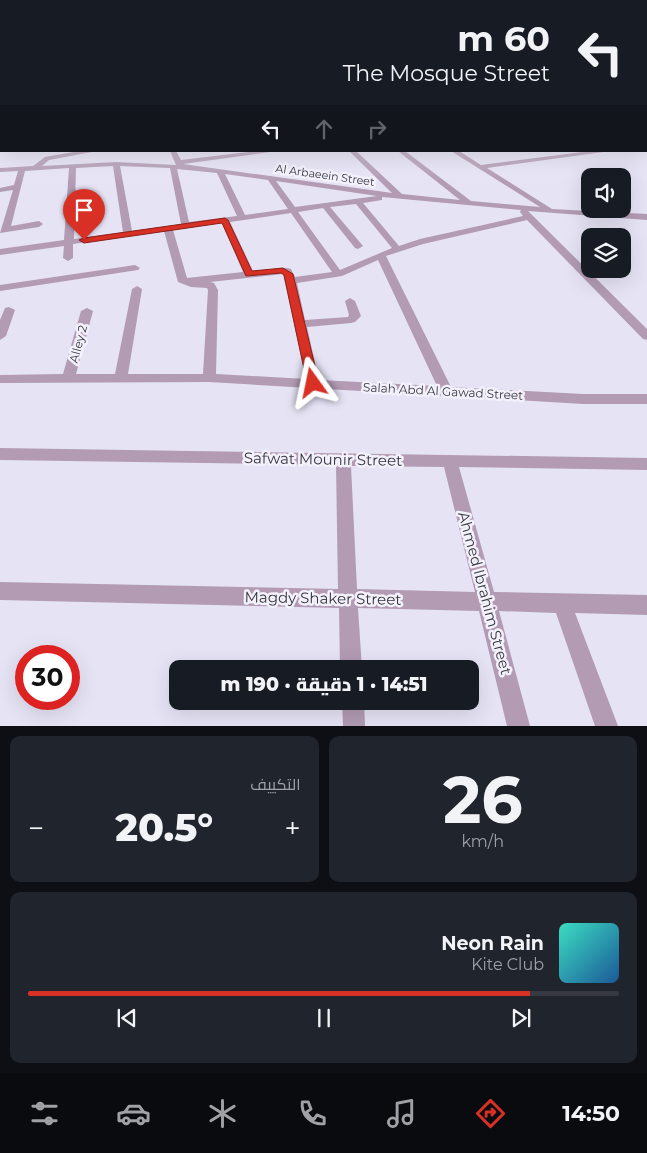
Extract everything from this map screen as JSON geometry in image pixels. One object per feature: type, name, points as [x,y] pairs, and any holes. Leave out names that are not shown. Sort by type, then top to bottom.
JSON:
[{"type":"street","points":[[35,168],[47,158],[87,152]]},
{"type":"street","points":[[173,152],[186,226]]},
{"type":"street","points":[[177,165],[268,152]]},
{"type":"street","points":[[353,152],[396,196]]},
{"type":"street","points":[[403,152],[470,204]]},
{"type":"street","points":[[456,152],[552,211]]},
{"type":"street","points":[[480,167],[600,152]]},
{"type":"street","points":[[116,164],[128,234]]},
{"type":"street","name":"Al Arbaeein Street","points":[[0,170],[116,164],[177,165],[396,196],[552,211],[647,217]]},
{"type":"street","points":[[68,258],[73,166]]},
{"type":"street","points":[[3,229],[12,208],[22,169]]},
{"type":"street","points":[[220,171],[242,218]]},
{"type":"street","points":[[271,179],[338,274]]},
{"type":"street","points":[[0,190],[17,188]]},
{"type":"street","points":[[0,252],[396,196]]},
{"type":"street","points":[[358,201],[397,249]]},
{"type":"street","points":[[325,206],[358,246]]},
{"type":"street","points":[[0,209],[12,208]]},
{"type":"street","points":[[521,208],[647,336]]},
{"type":"street","points":[[291,281],[338,274],[397,249],[529,216]]},
{"type":"street","points":[[225,220],[249,274]]},
{"type":"street","points":[[3,229],[39,224]]},
{"type":"street","points":[[168,228],[184,282]]},
{"type":"street","points":[[381,255],[446,392]]},
{"type":"street","points":[[0,288],[135,268]]},
{"type":"street","points":[[184,282],[286,271],[291,281],[313,383]]},
{"type":"street","points":[[184,282],[210,285],[213,290],[208,378]]},
{"type":"street","points":[[121,377],[137,289]]},
{"type":"street","points":[[301,324],[351,320],[355,316],[350,301]]},
{"type":"street","points":[[0,336],[9,310]]},
{"type":"street","name":"Alley 2","points":[[69,377],[87,311]]},
{"type":"street","name":"Salah Abd Al Gawad Street","points":[[0,379],[69,377],[208,378],[583,399],[647,399]]},
{"type":"street","name":"Safwat Mounir Street","points":[[0,454],[647,464]]},
{"type":"street","points":[[343,459],[352,660]]},
{"type":"street","name":"Ahmed Ibrahim Street","points":[[450,461],[519,726]]},
{"type":"street","name":"Magdy Shaker Street","points":[[0,591],[647,605]]},
{"type":"street","points":[[562,603],[607,726]]},
{"type":"street","points":[[353,710],[354,726]]},
{"type":"route","points":[[84,240],[225,220],[249,274],[283,270],[288,274],[313,383]]}]
